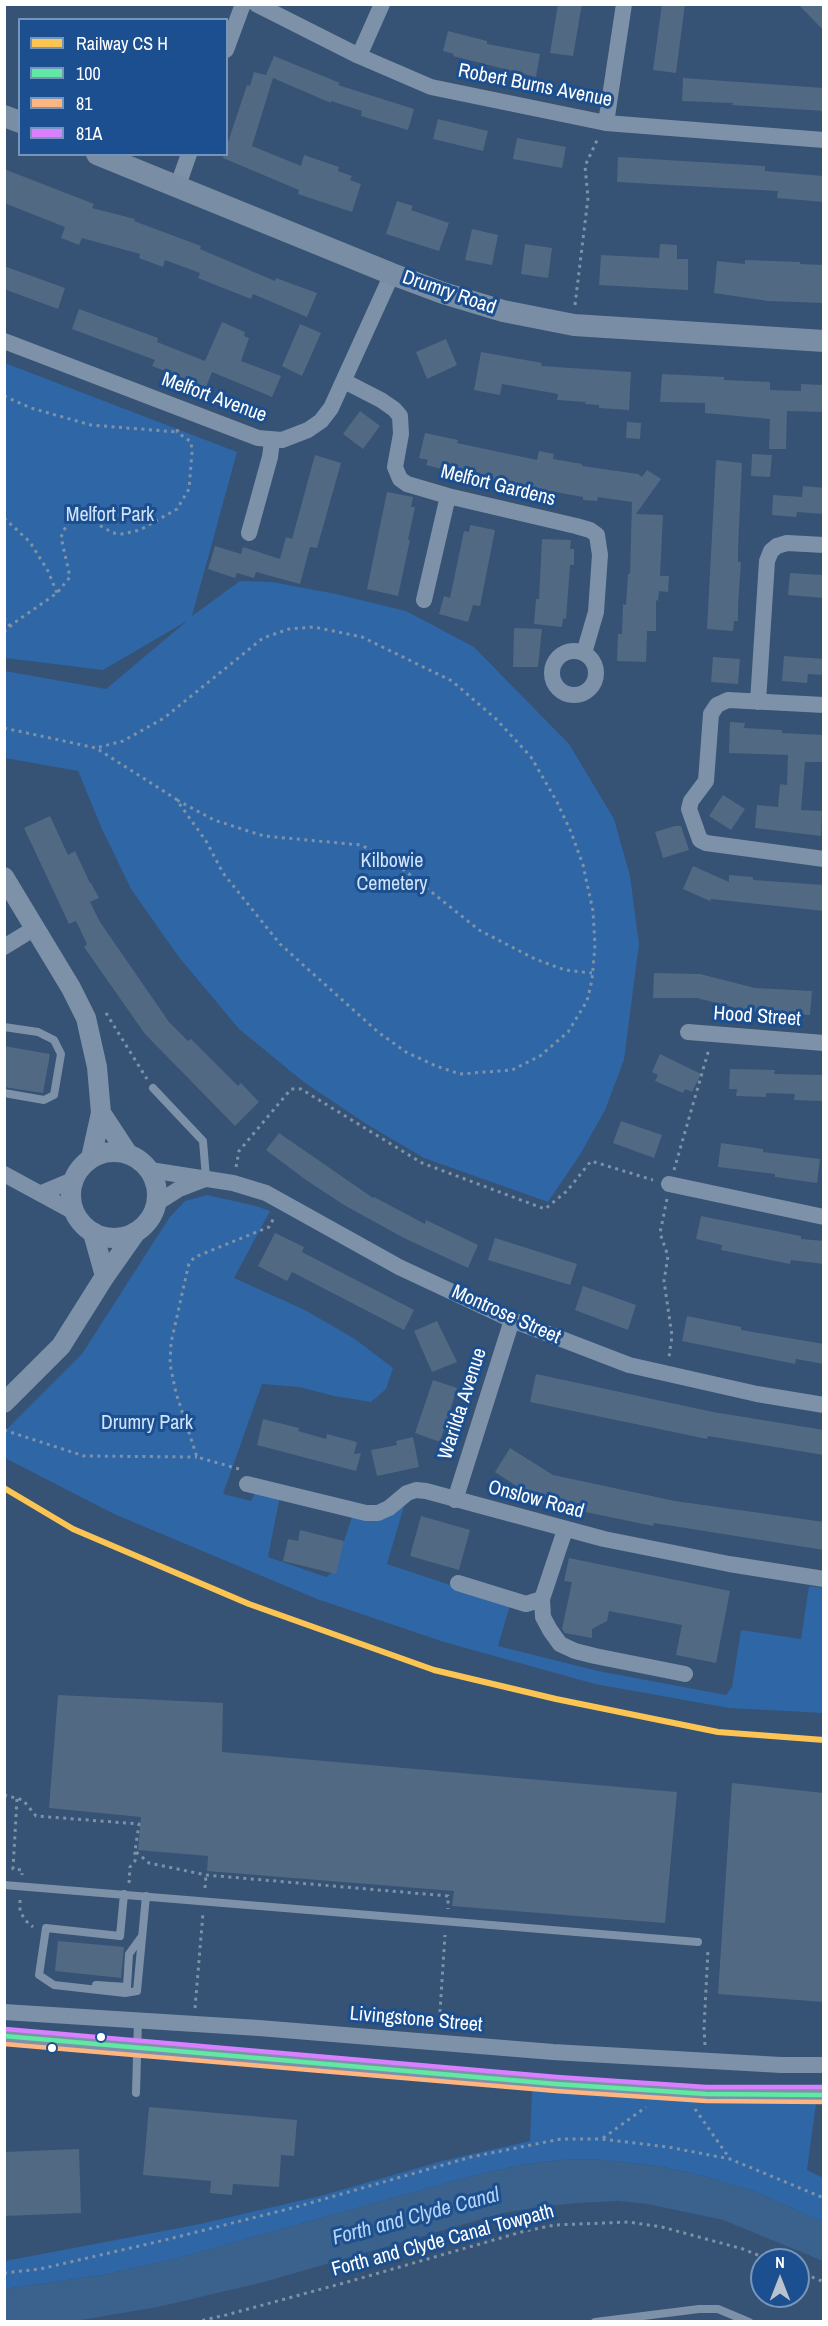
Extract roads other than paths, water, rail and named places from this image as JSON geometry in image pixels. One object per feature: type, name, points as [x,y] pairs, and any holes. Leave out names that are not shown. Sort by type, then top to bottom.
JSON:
[{"type":"main road","name":"Drumry Road","points":[[102,156],[392,274],[503,312],[574,325],[824,342]]},
{"type":"street","points":[[228,45],[243,4]]},
{"type":"street","name":"Robert Burns Avenue","points":[[256,4],[359,56],[431,87],[606,123],[824,140]]},
{"type":"street","points":[[359,56],[382,4]]},
{"type":"street","points":[[606,123],[624,4]]},
{"type":"street","points":[[177,188],[188,156]]},
{"type":"street","name":"Melfort Avenue","points":[[4,341],[258,438],[272,441],[296,437],[321,421],[331,408],[392,274]]},
{"type":"street","name":"Melfort Gardens","points":[[344,381],[381,400],[400,416],[401,434],[395,467],[400,479],[407,484],[576,526],[590,530],[597,535],[600,555],[596,612],[584,653]]},
{"type":"street","points":[[249,533],[270,457],[272,441]]},
{"type":"street","points":[[424,600],[448,496]]},
{"type":"street","points":[[758,702],[766,561],[771,551],[787,543],[824,545]]},
{"type":"street","points":[[824,705],[722,701],[711,714],[706,781],[691,801],[689,809],[700,840],[712,845],[824,859]]},
{"type":"street","points":[[4,877],[71,988],[86,1018],[97,1067],[101,1113],[91,1158]]},
{"type":"street","points":[[4,947],[35,928]]},
{"type":"street","name":"Hood Street","points":[[688,1032],[712,1036],[824,1043]]},
{"type":"street","points":[[101,1113],[129,1154]]},
{"type":"street","points":[[4,1403],[61,1346],[105,1276],[136,1232],[153,1214],[157,1203],[156,1186],[150,1170],[144,1163],[129,1154],[116,1152],[103,1153],[91,1158],[80,1167],[73,1180],[71,1202],[74,1212],[93,1233],[107,1238],[122,1237],[136,1232]]},
{"type":"street","name":"Montrose Street","points":[[150,1170],[233,1183],[284,1202],[362,1248],[512,1320],[629,1365],[757,1394],[824,1405]]},
{"type":"street","points":[[4,1174],[74,1212]]},
{"type":"street","points":[[157,1203],[179,1189],[206,1178]]},
{"type":"street","points":[[42,1194],[73,1180]]},
{"type":"street","points":[[669,1184],[824,1217]]},
{"type":"street","points":[[93,1233],[105,1276]]},
{"type":"street","name":"Warilda Avenue","points":[[455,1500],[512,1320]]},
{"type":"street","name":"Onslow Road","points":[[247,1484],[378,1514],[389,1508],[407,1492],[416,1490],[565,1530],[729,1564],[824,1579]]},
{"type":"street","points":[[565,1530],[543,1599],[543,1617],[560,1644],[575,1651],[685,1674]]},
{"type":"street","points":[[458,1583],[526,1604],[543,1599]]},
{"type":"street","name":"Livingstone Street","points":[[4,2012],[676,2059],[824,2065]]},
{"type":"street","points":[[4,2036],[556,2084],[706,2094],[824,2095]]},
{"type":"lane","points":[[4,1027],[38,1032],[54,1040],[61,1054],[54,1095],[44,1100],[4,1094]]},
{"type":"lane","points":[[153,1088],[203,1141],[206,1178]]},
{"type":"lane","points":[[4,1885],[698,1942]]},
{"type":"lane","points":[[124,1894],[120,1936],[46,1928],[39,1975],[54,1985],[125,1993],[137,1991],[146,1896]]},
{"type":"lane","points":[[136,2093],[138,2020]]},
{"type":"lane","points":[[595,2322],[699,2309],[718,2309],[749,2322]]},
{"type":"water","name":"Forth and Clyde Canal","points":[[594,2159],[659,2166],[707,2177],[756,2192],[823,2222],[823,2261],[810,2256],[810,2248],[791,2248],[723,2220],[648,2204],[618,2201],[578,2203],[503,2213],[264,2282],[158,2307],[75,2321],[5,2321],[5,2289],[103,2275],[178,2258],[472,2176],[526,2164]]},
{"type":"park label","name":"Melfort Park","points":[[110,516]]},
{"type":"park label","name":"Kilbowie Cemetery","points":[[392,874]]},
{"type":"park label","name":"Drumry Park","points":[[147,1424]]}]
